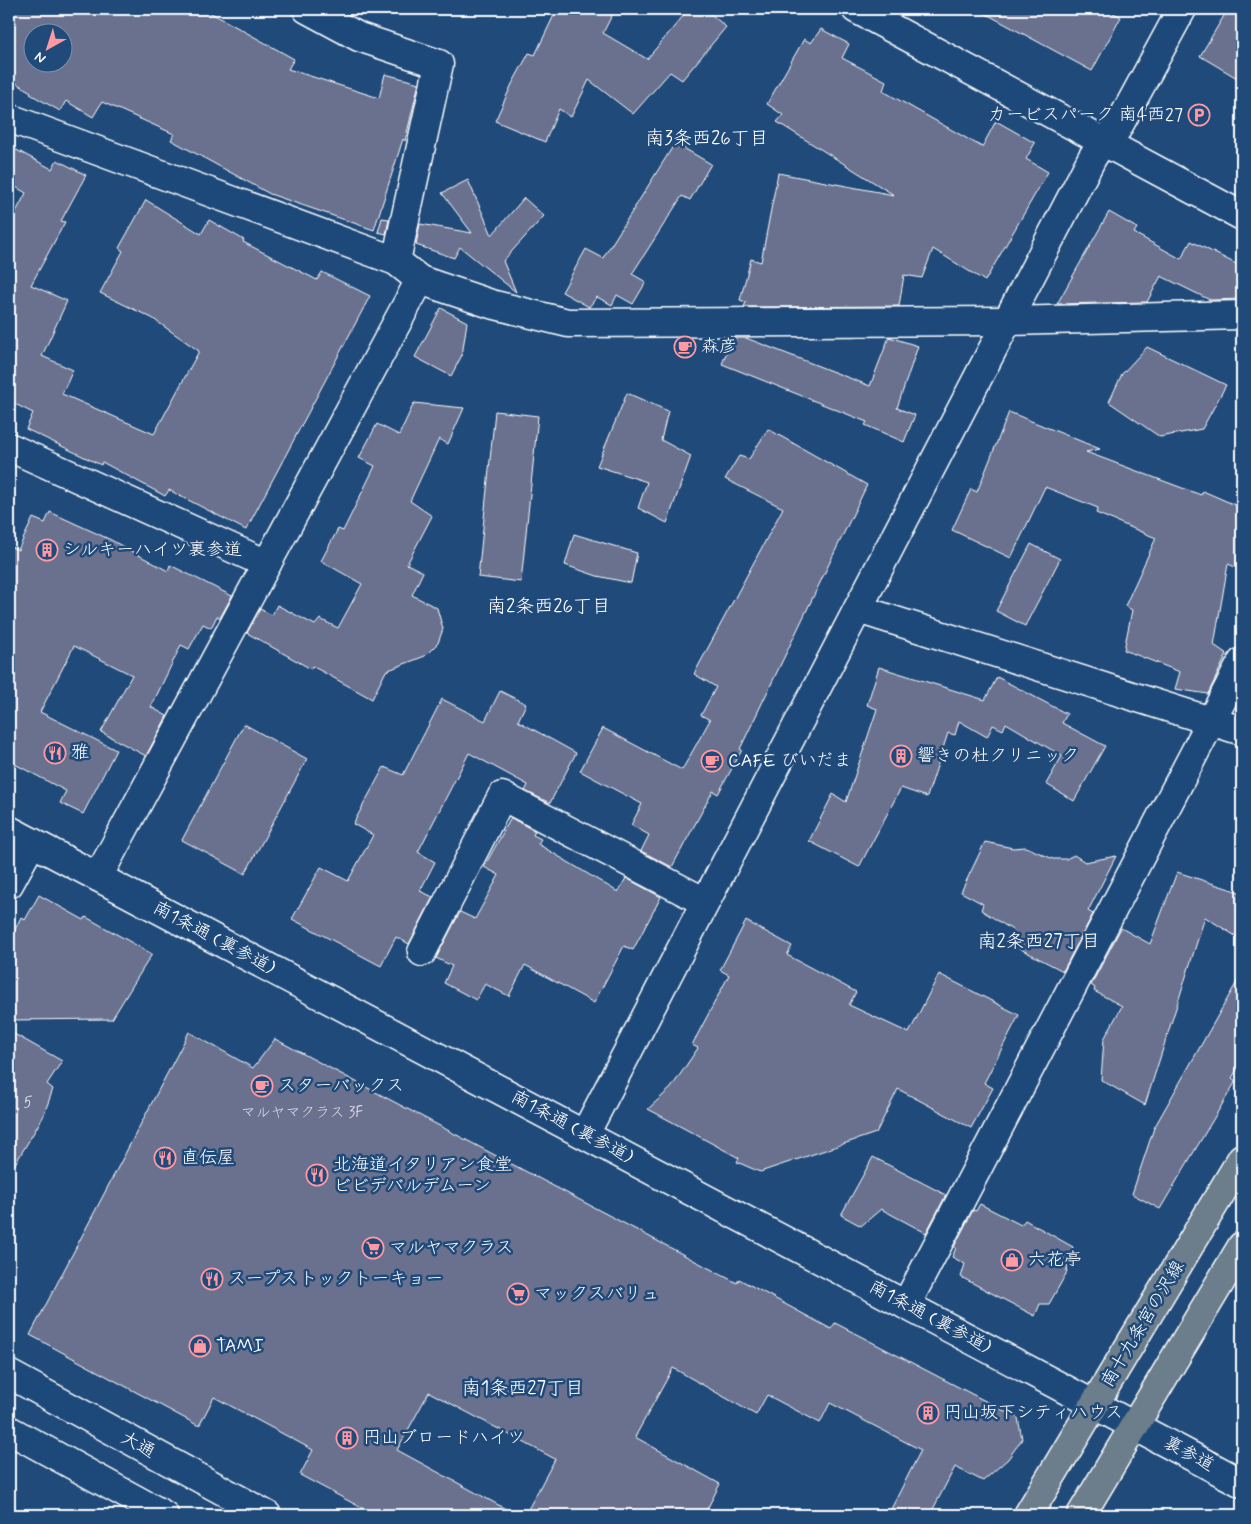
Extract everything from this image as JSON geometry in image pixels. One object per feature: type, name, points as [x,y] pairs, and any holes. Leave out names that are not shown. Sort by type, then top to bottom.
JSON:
[{"type":"main road","name":"南十九条宮の沢線","points":[[1028,1515],[1242,1158]]},
{"type":"main road","points":[[1081,1515],[1242,1246]]},
{"type":"street","points":[[307,9],[359,37],[440,64],[396,261]]},
{"type":"street","points":[[856,9],[1242,216]]},
{"type":"street","points":[[585,1134],[1007,321],[1103,142],[1117,129],[1182,9]]},
{"type":"street","points":[[9,118],[396,261],[420,280],[491,304],[568,323],[1007,321],[1242,315]]},
{"type":"street","points":[[98,877],[420,280]]},
{"type":"street","points":[[9,447],[267,564]]},
{"type":"street","points":[[858,609],[1242,731]]},
{"type":"street","points":[[906,1304],[1242,662]]},
{"type":"street","points":[[422,952],[502,796],[705,902]]},
{"type":"street","points":[[9,884],[20,836]]},
{"type":"street","name":"南1条通 (裏参道)","points":[[20,836],[1135,1425]]},
{"type":"street","name":"大通","points":[[9,1374],[267,1515]]},
{"type":"street","name":"裏参道","points":[[1135,1425],[1242,1483]]},
{"type":"street","points":[[9,1430],[164,1515]]},
{"type":"building","points":[[9,9],[204,9],[294,59],[288,69],[379,98],[385,74],[419,83],[405,141],[403,139],[374,230],[270,194],[171,140],[174,134],[102,102],[93,117],[66,101],[60,111],[30,94],[31,92],[9,79]]},
{"type":"building","points":[[557,9],[615,9],[603,33],[647,59],[689,9],[705,9],[726,27],[682,80],[670,72],[633,114],[589,80],[571,117],[559,109],[545,142],[495,121],[529,53],[535,55]]},
{"type":"building","points":[[977,9],[1106,9],[1121,17],[1092,71]]},
{"type":"building","points":[[1228,9],[1242,9],[1242,81],[1200,56]]},
{"type":"building","points":[[821,29],[849,44],[842,58],[886,81],[883,91],[982,147],[996,121],[1035,143],[1026,159],[1048,172],[985,281],[933,249],[922,278],[904,275],[899,306],[744,307],[746,302],[740,300],[751,259],[761,262],[778,173],[894,195],[777,122],[783,115],[767,104],[804,39],[811,43]]},
{"type":"building","points":[[675,143],[711,164],[690,200],[682,196],[632,274],[646,282],[633,304],[617,295],[612,305],[597,297],[589,307],[562,292],[586,249],[603,258]]},
{"type":"building","points":[[9,146],[52,169],[57,160],[86,175],[61,221],[65,222],[31,285],[67,301],[42,356],[73,370],[62,394],[154,434],[199,351],[152,318],[100,293],[123,251],[119,248],[146,200],[201,234],[209,220],[244,240],[243,242],[317,280],[322,272],[370,296],[246,530],[169,490],[165,496],[102,462],[101,465],[26,429],[33,413],[9,401],[9,225],[26,193],[9,183]]},
{"type":"building","points":[[468,180],[492,235],[524,198],[544,216],[503,261],[516,292],[460,247],[454,258],[416,245],[420,224],[472,233],[442,193]]},
{"type":"building","points":[[1109,212],[1137,228],[1134,233],[1181,259],[1191,241],[1242,267],[1242,299],[1210,300],[1161,276],[1147,302],[1057,304]]},
{"type":"building","points":[[382,218],[389,219],[386,234],[378,232]]},
{"type":"building","points":[[441,308],[467,322],[462,355],[451,376],[415,357]]},
{"type":"building","points":[[889,337],[918,346],[897,408],[915,415],[904,442],[865,425],[867,422],[722,364],[732,338],[746,338],[870,386]]},
{"type":"building","points":[[1147,347],[1226,385],[1202,429],[1160,437],[1109,402],[1122,374]]},
{"type":"building","points":[[627,393],[668,411],[661,440],[691,456],[667,523],[638,508],[647,482],[597,466]]},
{"type":"building","points":[[414,403],[464,408],[448,444],[439,439],[410,501],[432,516],[407,564],[423,572],[412,595],[437,608],[443,629],[438,643],[425,656],[386,671],[372,699],[312,666],[311,669],[247,633],[260,609],[272,615],[277,605],[315,625],[320,619],[338,628],[362,584],[321,561],[338,529],[343,531],[375,466],[359,458],[377,424],[399,435]]},
{"type":"building","points":[[495,411],[538,416],[521,582],[478,577]]},
{"type":"building","points":[[1009,412],[1100,449],[1086,452],[1201,495],[1203,491],[1242,508],[1242,570],[1228,564],[1214,645],[1227,654],[1208,694],[1175,689],[1180,672],[1124,650],[1132,610],[1125,606],[1156,538],[1096,513],[1098,508],[1045,487],[1011,558],[952,530],[971,489],[977,492]]},
{"type":"building","points":[[768,429],[867,485],[740,749],[742,750],[718,794],[713,791],[672,867],[641,851],[649,835],[631,825],[642,804],[580,771],[603,728],[682,770],[710,720],[701,715],[716,687],[694,674],[783,508],[725,479],[739,456],[749,459]]},
{"type":"building","points":[[50,512],[111,540],[168,571],[170,565],[232,596],[220,618],[217,616],[211,628],[203,624],[189,649],[181,645],[151,707],[167,716],[146,756],[101,732],[132,675],[74,646],[40,712],[116,750],[83,814],[60,803],[66,791],[9,761],[9,546],[18,550],[33,518],[45,523]]},
{"type":"building","points":[[574,534],[637,553],[631,583],[597,576],[565,565]]},
{"type":"building","points":[[1031,544],[1060,559],[1025,626],[996,611]]},
{"type":"building","points":[[879,667],[985,700],[997,677],[1067,714],[1062,723],[1105,746],[1074,801],[1046,784],[1062,756],[1006,723],[1003,730],[993,725],[987,737],[959,721],[955,735],[948,733],[927,797],[901,788],[859,867],[809,841],[833,794],[846,802],[877,709],[867,705]]},
{"type":"building","points":[[500,691],[526,704],[518,721],[576,753],[550,803],[525,791],[528,785],[469,753],[418,852],[435,862],[420,891],[433,897],[409,944],[396,937],[381,966],[292,919],[321,867],[348,881],[373,835],[353,824],[384,767],[403,775],[442,699],[485,721]]},
{"type":"building","points":[[244,724],[307,759],[245,874],[182,840]]},
{"type":"building","points":[[511,818],[535,831],[533,835],[541,839],[538,844],[618,892],[626,878],[661,897],[633,950],[624,946],[594,1003],[525,965],[509,996],[485,984],[476,1000],[444,983],[452,966],[436,958],[460,912],[475,919],[499,875],[484,867]]},
{"type":"building","points":[[985,842],[1013,848],[1026,847],[1053,859],[1066,859],[1074,855],[1085,862],[1116,856],[1088,911],[1093,914],[1063,971],[1007,942],[1014,931],[981,910],[983,904],[961,892]]},
{"type":"building","points":[[1177,872],[1242,893],[1242,940],[1205,917],[1145,1105],[1101,1080],[1104,1039],[1122,1006],[1094,991],[1095,988],[1091,985],[1121,928],[1150,944]]},
{"type":"building","points":[[39,895],[84,920],[86,917],[152,954],[112,1019],[9,1020],[9,942],[21,917],[25,920]]},
{"type":"building","points":[[746,921],[792,946],[787,955],[856,992],[849,1005],[909,1033],[939,974],[1019,1015],[984,1083],[993,1088],[971,1128],[898,1089],[876,1133],[760,1172],[737,1162],[739,1158],[648,1109],[671,1088],[698,1048],[692,1045],[729,975],[720,970]]},
{"type":"building","points":[[1242,973],[1242,1061],[1232,1078],[1236,1081],[1160,1209],[1132,1194],[1154,1128]]},
{"type":"building","points":[[9,1031],[62,1061],[47,1084],[53,1089],[43,1117],[9,1174]]},
{"type":"building","name":"マルヤマクラス","points":[[189,1032],[253,1068],[275,1039],[737,1283],[739,1279],[831,1329],[835,1323],[1018,1418],[1022,1439],[1008,1459],[983,1481],[955,1467],[930,1515],[888,1515],[921,1450],[830,1403],[820,1423],[767,1395],[756,1415],[673,1368],[635,1437],[720,1484],[704,1515],[525,1515],[555,1459],[429,1392],[397,1450],[517,1515],[375,1515],[300,1475],[313,1450],[214,1397],[199,1426],[30,1335]]},
{"type":"building","points":[[873,1157],[946,1195],[926,1233],[881,1209],[861,1226],[841,1215]]},
{"type":"building","points":[[980,1204],[1021,1225],[1025,1220],[1073,1247],[1066,1274],[1049,1304],[1040,1304],[1035,1316],[961,1277],[965,1264],[952,1257],[956,1248],[954,1247],[973,1210],[976,1211]]},
{"type":"place","name":"カービスパーク 南4西27","points":[[1199,115]]},
{"type":"place","name":"森彦","points":[[685,347]]},
{"type":"place","name":"シルキーハイツ裏参道","points":[[47,550]]},
{"type":"place","name":"雅","points":[[55,753]]},
{"type":"place","name":"響きの杜クリニック","points":[[901,756]]},
{"type":"place","name":"CAFE びいだま","points":[[712,761]]},
{"type":"place","name":"スターバックス","points":[[262,1086]]},
{"type":"place","name":"直伝屋","points":[[165,1158]]},
{"type":"place","name":"北海道イタリアン食堂 ビビデバルデムーン","points":[[317,1175]]},
{"type":"place","name":"マルヤマクラス","points":[[373,1248]]},
{"type":"place","name":"六花亭","points":[[1012,1260]]},
{"type":"place","name":"スープストックトーキョー","points":[[212,1279]]},
{"type":"place","name":"マックスバリュ","points":[[518,1294]]},
{"type":"place","name":"TAMI","points":[[200,1346]]},
{"type":"place","name":"円山坂下シティハウス","points":[[928,1413]]},
{"type":"place","name":"円山ブロードハイツ","points":[[347,1438]]},
{"type":"district","name":"南3条西26丁目","points":[[707,138]]},
{"type":"district","name":"南2条西26丁目","points":[[549,606]]},
{"type":"district","name":"南2条西27丁目","points":[[1039,941]]},
{"type":"district","name":"南1条西27丁目","points":[[523,1388]]}]
